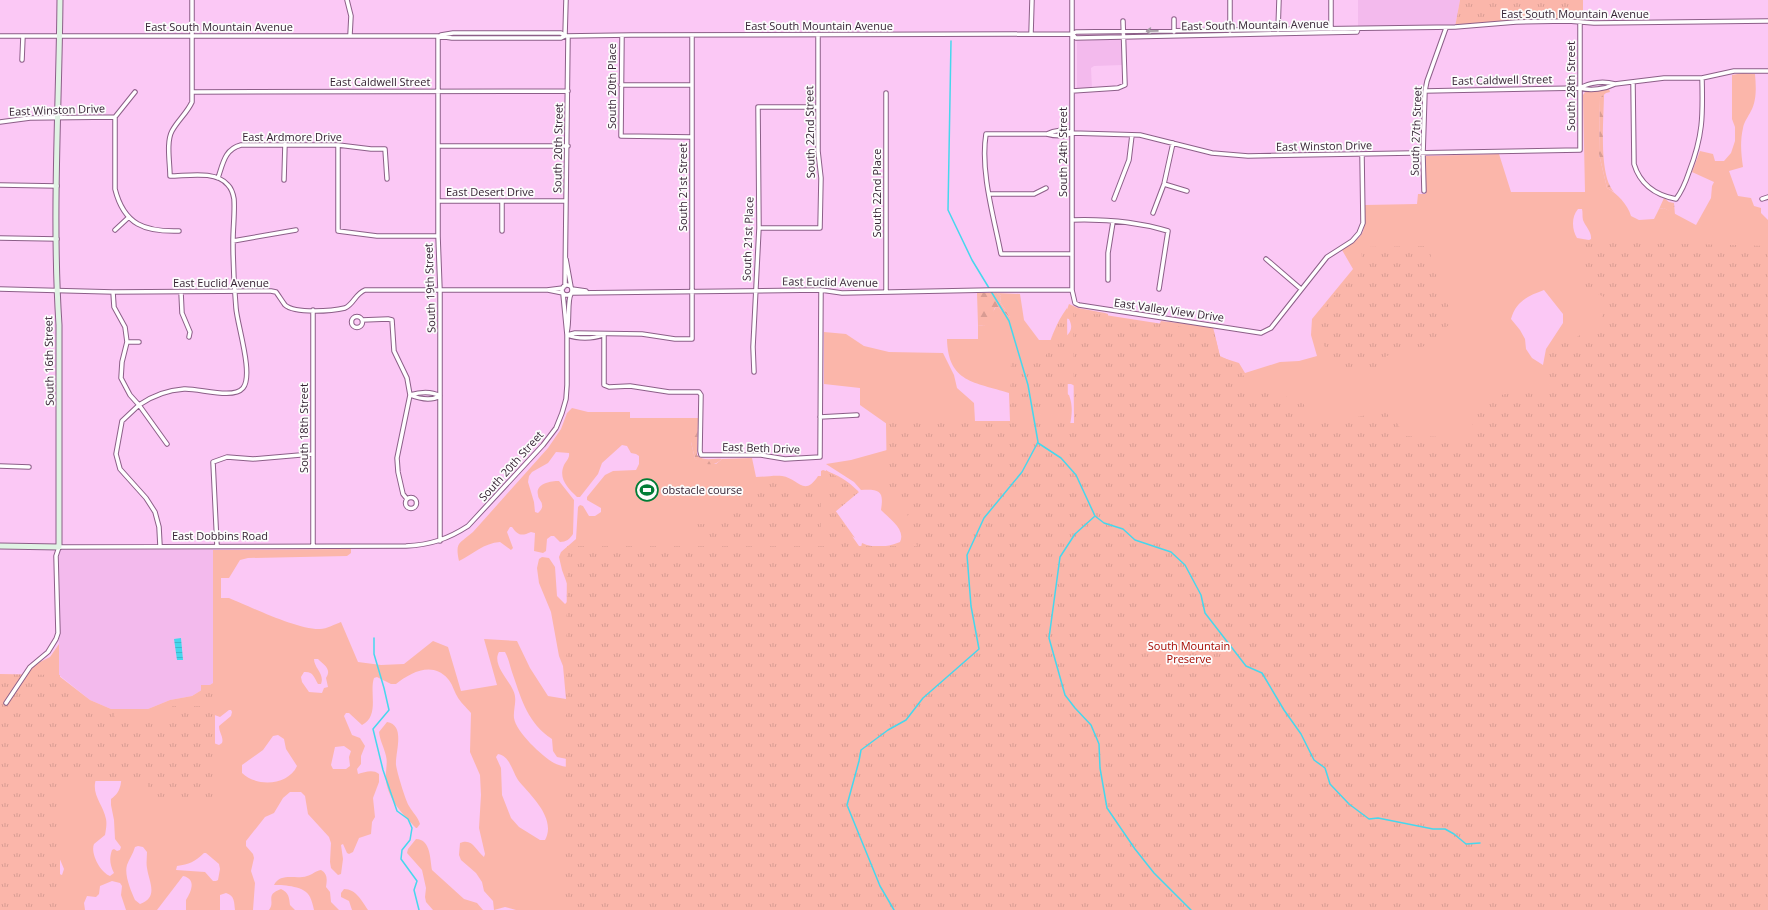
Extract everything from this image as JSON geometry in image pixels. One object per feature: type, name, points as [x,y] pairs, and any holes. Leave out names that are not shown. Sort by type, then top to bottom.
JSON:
[{"type":"main road","name":"South 16th Street","points":[[59,547],[57,118],[60,0]]},
{"type":"main road","name":"East Dobbins Road","points":[[0,546],[59,547]]},
{"type":"street","points":[[160,546],[159,527],[155,512],[146,498],[120,469],[116,454],[122,421],[139,405],[169,391],[185,389],[204,390],[226,394],[240,391],[244,387],[246,377],[244,346],[236,313],[233,241],[234,200],[232,190],[227,183],[210,176],[170,176],[169,144],[171,132],[189,109],[192,102],[192,0]]},
{"type":"street","points":[[347,0],[350,16],[350,36]]},
{"type":"street","name":"South 20th Street","points":[[440,541],[460,531],[478,517],[543,446],[556,428],[567,394],[567,335],[563,290],[566,259],[568,146],[566,0]]},
{"type":"street","points":[[1031,34],[1032,0]]},
{"type":"street","name":"South 24th Street","points":[[1072,0],[1072,290],[1075,303]]},
{"type":"street","points":[[1230,0],[1230,34]]},
{"type":"street","points":[[1278,33],[1279,0]]},
{"type":"street","points":[[1331,0],[1331,30]]},
{"type":"street","name":"East South Mountain Avenue","points":[[1174,19],[1174,36]]},
{"type":"street","points":[[1072,91],[1118,88],[1125,85],[1123,21]]},
{"type":"street","name":"East South Mountain Avenue","points":[[1072,34],[1076,38],[1278,33],[1356,28],[1446,28],[1504,22],[1594,23],[1768,21]]},
{"type":"street","name":"South 28th Street","points":[[1580,22],[1580,150]]},
{"type":"street","name":"East South Mountain Avenue","points":[[0,36],[438,36],[453,33],[561,33],[567,36],[1072,34],[1076,32],[1278,28],[1331,30]]},
{"type":"street","name":"South 27th Street","points":[[1424,191],[1422,154],[1425,91],[1427,81],[1446,28]]},
{"type":"street","name":"South 21st Street","points":[[604,334],[642,334],[683,340],[692,339],[692,35]]},
{"type":"street","name":"South 22nd Street","points":[[759,228],[820,228],[821,178],[818,151],[818,35]]},
{"type":"street","points":[[22,60],[23,36]]},
{"type":"street","name":"South 19th Street","points":[[438,36],[440,541]]},
{"type":"street","name":"South 20th Place","points":[[622,36],[621,136],[692,137]]},
{"type":"street","name":"East Caldwell Street","points":[[1580,88],[1586,84],[1633,83],[1664,78],[1702,78],[1743,71],[1768,71]]},
{"type":"street","points":[[1633,83],[1634,164],[1637,173],[1642,181],[1653,191],[1676,199],[1680,194],[1689,174],[1700,142],[1703,116],[1702,78]]},
{"type":"street","points":[[1603,83],[1604,88]]},
{"type":"street","name":"East Caldwell Street","points":[[1425,91],[1580,88],[1587,90],[1604,88],[1615,84]]},
{"type":"street","points":[[621,85],[692,85]]},
{"type":"street","name":"East Caldwell Street","points":[[193,92],[568,91]]},
{"type":"street","points":[[135,92],[114,117],[115,189],[118,201],[129,217],[139,225],[150,230],[161,232],[179,231]]},
{"type":"street","name":"South 22nd Place","points":[[886,94],[886,292]]},
{"type":"street","name":"South 21st Place","points":[[754,372],[753,347],[759,228],[758,108],[818,107]]},
{"type":"street","name":"East Winston Drive","points":[[0,122],[30,118],[114,117]]},
{"type":"street","name":"East Winston Drive","points":[[989,194],[986,168],[986,134],[1055,133],[1068,136],[1072,133],[1132,134],[1212,153],[1248,156],[1580,150]]},
{"type":"street","points":[[1114,199],[1129,160],[1132,134]]},
{"type":"street","points":[[1153,213],[1164,184],[1173,143]]},
{"type":"street","name":"East Ardmore Drive","points":[[218,178],[224,158],[234,147],[241,144],[285,144],[338,145],[385,149],[387,179]]},
{"type":"street","points":[[284,180],[285,144]]},
{"type":"street","points":[[338,145],[338,231],[377,236],[438,236]]},
{"type":"street","points":[[438,146],[568,146]]},
{"type":"street","points":[[1266,259],[1301,289],[1327,257],[1352,241],[1359,233],[1363,224],[1362,155]]},
{"type":"street","points":[[1164,184],[1187,191]]},
{"type":"street","points":[[0,185],[57,186]]},
{"type":"street","points":[[1046,188],[1034,194],[989,194],[1000,254],[1072,254]]},
{"type":"street","points":[[1762,199],[1768,197]]},
{"type":"street","name":"East Desert Drive","points":[[438,201],[566,201]]},
{"type":"street","points":[[502,201],[502,231]]},
{"type":"street","points":[[115,230],[129,217]]},
{"type":"street","points":[[1072,220],[1149,225],[1168,231],[1160,289]]},
{"type":"street","points":[[1108,280],[1108,253],[1113,222]]},
{"type":"street","points":[[233,241],[296,230]]},
{"type":"street","points":[[0,238],[57,239]]},
{"type":"street","name":"South 20th Street","points":[[566,259],[571,291],[568,301],[570,321],[567,335]]},
{"type":"street","name":"East Euclid Avenue","points":[[0,289],[112,292],[276,292],[286,306],[295,309],[313,310],[345,308],[349,306],[358,294],[365,290],[563,290]]},
{"type":"street","name":"East Valley View Drive","points":[[1075,303],[1086,307],[1261,333],[1271,328],[1301,289]]},
{"type":"street","points":[[563,290],[566,295],[571,291]]},
{"type":"street","points":[[563,290],[571,291]]},
{"type":"street","points":[[821,290],[820,417],[857,415]]},
{"type":"street","name":"East Euclid Avenue","points":[[571,291],[692,292],[821,290],[842,293],[1072,290]]},
{"type":"street","points":[[112,292],[114,307],[125,327],[127,342],[122,362],[121,378],[130,395],[167,444]]},
{"type":"street","points":[[180,292],[182,313],[190,332],[189,337]]},
{"type":"street","name":"South 18th Street","points":[[313,310],[313,546]]},
{"type":"street","points":[[362,320],[388,318],[392,320],[394,351],[407,378],[410,395],[398,451],[397,465],[403,494],[407,499]]},
{"type":"street","points":[[567,335],[575,333],[604,334]]},
{"type":"street","name":"East Beth Drive","points":[[604,334],[604,385],[609,387],[642,387],[668,392],[699,392],[701,395],[701,455],[761,455],[785,459],[820,457],[820,417]]},
{"type":"street","points":[[127,342],[139,342]]},
{"type":"street","points":[[424,393],[424,399]]},
{"type":"street","points":[[410,395],[434,393],[440,396]]},
{"type":"street","points":[[410,395],[418,399],[435,399],[440,396]]},
{"type":"street","points":[[217,546],[213,462],[227,457],[253,459],[312,454]]},
{"type":"street","points":[[0,466],[29,467]]},
{"type":"street","name":"East Dobbins Road","points":[[59,547],[406,546],[440,541]]},
{"type":"street","name":"South 16th Street","points":[[6,703],[21,677],[32,664],[48,652],[56,639],[58,633],[56,556],[59,547]]},
{"type":"shaded area","points":[[1358,0],[1460,0],[1455,27],[1358,29]]},
{"type":"shaded area","points":[[1122,40],[1122,65],[1094,66],[1091,68],[1092,89],[1077,88],[1077,41]]},
{"type":"shaded area","points":[[59,550],[213,550],[213,683],[192,696],[170,700],[148,709],[111,709],[90,700],[59,675]]},
{"type":"green space","points":[[1460,0],[1583,0],[1583,22],[1542,22],[1455,27]]},
{"type":"green space","name":"South Mountain Preserve","points":[[1743,73],[1755,74],[1756,93],[1753,107],[1744,124],[1742,133],[1741,148],[1743,167],[1729,171],[1738,196],[1751,198],[1754,206],[1761,208],[1761,213],[1768,220],[1768,910],[516,910],[505,907],[494,910],[493,901],[484,891],[482,882],[476,873],[461,860],[459,855],[460,843],[464,842],[471,843],[484,857],[485,854],[479,828],[481,795],[480,775],[470,752],[471,713],[458,698],[448,679],[436,670],[422,670],[415,672],[396,684],[391,684],[377,677],[374,678],[371,716],[362,725],[349,713],[346,713],[344,716],[352,735],[360,738],[365,746],[361,756],[361,764],[357,769],[358,774],[369,771],[377,772],[379,774],[379,782],[373,798],[375,817],[372,822],[371,834],[359,838],[353,852],[349,854],[347,853],[343,844],[341,845],[343,859],[341,874],[338,875],[331,868],[331,843],[329,837],[308,814],[305,796],[301,792],[290,792],[283,798],[274,813],[265,817],[246,841],[246,846],[253,854],[254,858],[251,871],[255,883],[253,910],[235,910],[233,898],[226,893],[220,895],[220,910],[186,910],[186,900],[192,886],[190,880],[183,876],[157,910],[126,910],[121,895],[122,886],[120,883],[112,881],[100,886],[99,894],[96,897],[87,896],[84,903],[85,910],[0,910],[0,714],[32,666],[50,657],[59,644],[59,676],[90,700],[111,709],[148,709],[170,700],[192,696],[213,683],[213,550],[351,549],[351,553],[347,556],[248,558],[240,560],[229,578],[221,578],[221,598],[229,598],[300,626],[323,629],[341,622],[358,662],[381,665],[404,664],[433,641],[448,647],[461,691],[497,685],[484,639],[517,641],[530,668],[548,696],[566,699],[563,666],[559,656],[551,612],[539,583],[537,568],[539,559],[542,557],[549,558],[555,567],[557,596],[565,604],[570,599],[569,589],[559,557],[561,552],[576,539],[578,507],[580,505],[583,506],[589,516],[595,516],[601,512],[601,508],[587,500],[587,497],[605,475],[613,471],[636,470],[639,464],[639,456],[631,453],[627,446],[622,445],[602,463],[598,474],[580,497],[577,497],[570,490],[562,475],[562,470],[569,453],[556,452],[548,463],[532,472],[529,476],[528,482],[534,502],[535,512],[538,513],[542,507],[538,496],[538,491],[544,484],[559,481],[574,500],[573,534],[568,540],[562,542],[554,536],[551,536],[547,539],[546,551],[543,553],[534,551],[535,533],[531,532],[518,534],[512,527],[510,527],[507,532],[513,548],[511,550],[500,542],[489,544],[459,561],[458,547],[461,541],[473,532],[548,448],[561,429],[567,413],[572,408],[588,412],[630,412],[630,418],[691,418],[691,442],[695,459],[716,464],[722,459],[752,458],[756,477],[788,477],[801,485],[809,486],[818,476],[821,476],[821,471],[823,470],[838,476],[858,491],[835,510],[855,538],[846,533],[860,552],[862,543],[876,547],[890,545],[900,542],[901,533],[893,521],[881,510],[882,499],[879,492],[873,490],[861,490],[854,482],[826,464],[851,460],[887,450],[887,424],[860,405],[860,388],[824,384],[824,332],[846,334],[864,346],[889,352],[943,353],[954,375],[957,388],[974,403],[975,421],[1010,421],[1009,393],[975,383],[958,373],[952,364],[947,339],[978,339],[978,325],[984,326],[996,307],[1010,317],[1000,302],[1001,296],[997,293],[1020,294],[1024,320],[1039,340],[1062,340],[1067,335],[1071,326],[1069,319],[1064,318],[1069,304],[1078,308],[1108,314],[1108,321],[1157,329],[1161,321],[1213,327],[1220,357],[1239,363],[1245,373],[1280,362],[1299,361],[1317,356],[1311,335],[1312,319],[1353,269],[1342,250],[1360,237],[1365,222],[1365,205],[1417,204],[1418,194],[1426,194],[1425,156],[1499,154],[1511,192],[1585,192],[1583,95],[1585,92],[1609,89],[1610,92],[1606,93],[1600,98],[1599,154],[1607,188],[1622,200],[1631,216],[1639,220],[1654,219],[1659,209],[1664,208],[1696,225],[1711,198],[1712,186],[1714,182],[1692,172],[1700,151],[1713,154],[1715,161],[1724,161],[1731,153],[1735,141],[1735,127],[1732,119],[1732,75]],"holes":[[[1578,209],[1582,209],[1583,220],[1589,231],[1591,239],[1577,238],[1573,227],[1573,220]],[[1544,290],[1563,314],[1563,323],[1546,349],[1543,365],[1532,358],[1526,349],[1525,339],[1511,319],[1519,303]],[[1063,384],[1071,384],[1075,386],[1081,442],[1070,425],[1072,410],[1069,395],[1063,392]],[[499,652],[505,652],[523,702],[531,719],[552,739],[553,751],[557,757],[567,759],[578,769],[554,763],[524,737],[514,718],[514,694],[499,666],[497,657]],[[314,659],[318,659],[328,670],[328,675],[326,678],[328,687],[324,688],[322,693],[309,692],[302,682],[301,677],[304,672],[309,672],[313,675],[318,684],[321,684],[322,677]],[[231,710],[231,716],[219,726],[222,743],[219,745],[211,742],[212,714],[220,717]],[[278,735],[284,739],[286,749],[297,766],[293,773],[287,778],[279,781],[263,782],[248,778],[242,773],[242,765],[263,750],[273,736]],[[344,746],[351,751],[349,757],[350,766],[346,769],[333,769],[331,765],[335,747]],[[498,754],[502,755],[508,761],[518,780],[535,800],[545,815],[548,823],[548,832],[545,840],[540,840],[519,827],[511,818],[502,795],[501,768],[496,757]],[[122,767],[121,781],[118,792],[111,799],[115,839],[121,847],[120,850],[112,850],[110,862],[114,873],[110,876],[103,871],[97,863],[93,848],[94,844],[105,835],[106,825],[105,814],[96,795],[96,779]],[[135,847],[143,847],[147,852],[147,866],[151,884],[151,893],[146,901],[140,904],[135,900],[128,883],[126,873],[127,865]],[[56,850],[64,869],[62,875],[57,873]],[[206,853],[219,864],[220,869],[218,880],[213,881],[205,872],[176,870],[177,866],[195,861]]]},
{"type":"green space","points":[[1604,94],[1604,159],[1609,184],[1614,192],[1607,188],[1599,154],[1600,98]]},
{"type":"green space","points":[[1664,198],[1669,202],[1674,203],[1675,215],[1664,208],[1659,209]]},
{"type":"green space","name":"South Mountain Preserve","points":[[1585,241],[1768,246],[1768,910],[565,910],[567,546],[825,546],[826,470],[859,492],[835,512],[859,546],[917,546],[899,487],[887,487],[886,423],[1074,423],[1073,310],[1214,332],[1220,356],[1237,364],[1251,389],[1280,389],[1289,400],[1304,403],[1304,423],[1346,419],[1384,412],[1394,418],[1405,436],[1439,437],[1458,440],[1472,427],[1474,414],[1500,395],[1521,391],[1539,396],[1555,388],[1545,366],[1548,355],[1559,335],[1569,341],[1598,326],[1609,300],[1584,286]]},
{"type":"green space","points":[[1430,246],[1431,260],[1453,318],[1440,337],[1419,349],[1386,356],[1385,373],[1349,371],[1341,374],[1316,332],[1315,320],[1362,260],[1361,247]]},
{"type":"green space","points":[[977,293],[997,293],[1001,296],[1000,302],[1010,317],[996,307],[994,309],[993,320],[984,326],[978,325]]},
{"type":"green space","points":[[1067,308],[1068,413],[1010,413],[1011,358],[1045,358],[1054,332]]},
{"type":"green space","points":[[691,418],[698,418],[697,455],[705,459],[722,459],[715,464],[709,464],[695,459],[691,442]]},
{"type":"green space","points":[[766,483],[787,483],[787,491],[821,491],[821,540],[694,540],[694,524],[712,524],[744,491],[758,491]]},
{"type":"green space","points":[[0,674],[60,675],[60,683],[89,712],[114,712],[115,718],[172,718],[172,706],[201,706],[201,685],[215,685],[215,801],[148,801],[148,781],[60,781],[60,910],[0,910]]},
{"type":"green space","points":[[387,722],[393,724],[398,733],[396,765],[407,803],[420,824],[417,828],[406,818],[393,801],[386,781],[387,759],[379,732]]},
{"type":"green space","points":[[416,839],[425,842],[429,851],[432,870],[464,899],[477,903],[483,910],[433,910],[426,902],[426,888],[422,870],[407,853],[408,849]]},
{"type":"green space","points":[[321,870],[326,875],[326,887],[330,892],[331,902],[339,910],[314,910],[310,897],[304,890],[284,885],[274,885],[277,881],[285,877],[303,877]]},
{"type":"green space","points":[[281,889],[289,897],[290,905],[295,910],[269,910],[271,907],[273,894]]},
{"type":"green space","points":[[344,889],[355,893],[368,910],[352,910],[349,901],[341,897],[341,893]]},
{"type":"water","points":[[181,638],[183,660],[177,660],[174,639]]},
{"type":"waterway","points":[[894,910],[880,886],[847,805],[861,750],[888,730],[906,720],[923,698],[979,649],[971,606],[967,555],[984,518],[1022,472],[1038,442],[1028,385],[1009,321],[972,260],[948,210],[951,41]]},
{"type":"waterway","points":[[1038,443],[1061,458],[1076,475],[1095,516],[1075,534],[1060,557],[1049,638],[1065,695],[1091,725],[1099,744],[1100,768],[1107,808],[1135,849],[1154,873],[1191,910]]},
{"type":"waterway","points":[[1095,516],[1104,523],[1123,529],[1135,540],[1171,552],[1185,565],[1201,595],[1205,613],[1246,666],[1262,673],[1284,710],[1301,734],[1314,760],[1325,768],[1330,784],[1349,804],[1369,819],[1378,818],[1433,829],[1445,829],[1466,844],[1480,843]]},
{"type":"waterway","points":[[374,638],[374,654],[389,710],[373,729],[383,770],[397,811],[408,819],[412,828],[410,840],[402,850],[401,859],[417,881],[414,890],[419,910]]},
{"type":"place","name":"obstacle course","points":[[647,490]]}]
